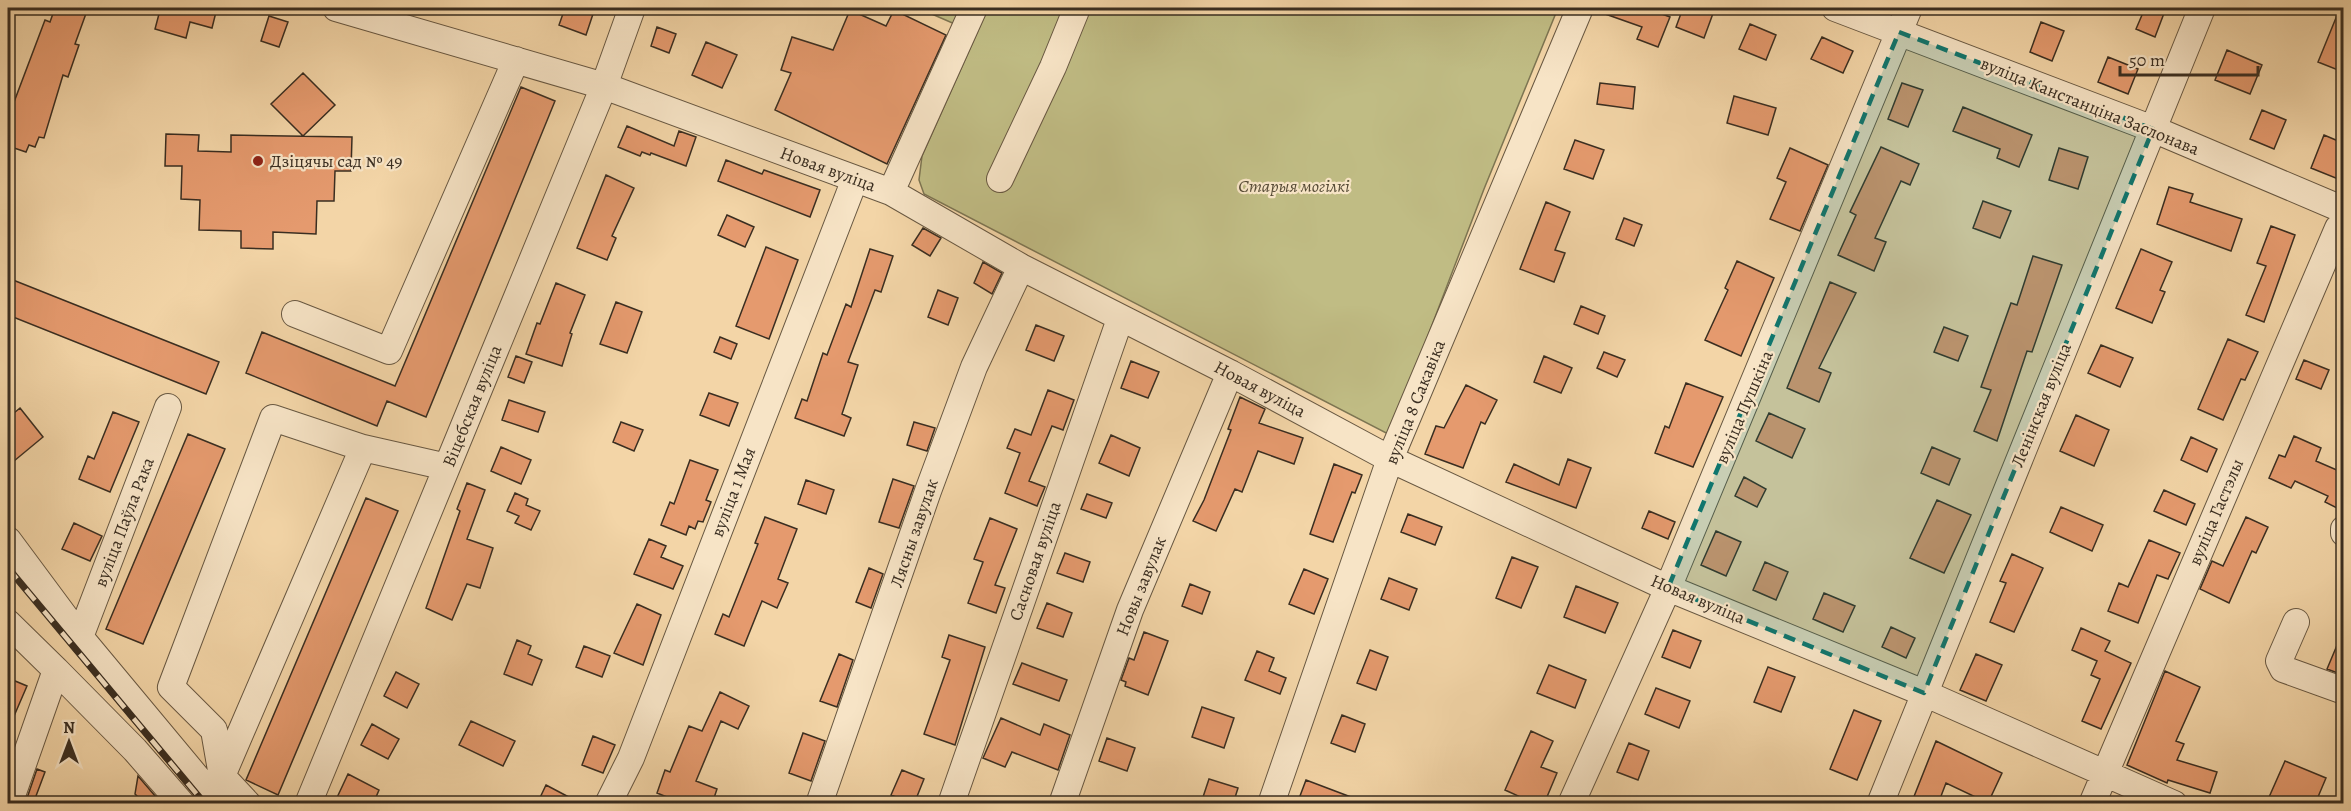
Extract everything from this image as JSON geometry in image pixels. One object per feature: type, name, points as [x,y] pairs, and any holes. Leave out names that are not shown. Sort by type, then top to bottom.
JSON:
[{"type":"street","name":"Новая вуліца","points":[[336,8],[604,86],[891,192],[1021,267],[1230,373],[1390,459],[1668,588],[1924,693],[2174,804]]},
{"type":"street","name":"Віцебская вуліца","points":[[308,804],[604,86],[632,8]]},
{"type":"street","points":[[891,192],[974,8]]},
{"type":"street","points":[[1000,178],[1053,67],[1077,8]]},
{"type":"street","name":"вуліца 8 Сакавіка","points":[[1271,804],[1390,459],[1580,8]]},
{"type":"street","name":"вуліца Канстанціна Заслонава","points":[[1835,8],[2153,129],[2343,210]]},
{"type":"street","name":"вуліца Пушкіна","points":[[1571,804],[1668,588],[1909,8]]},
{"type":"street","name":"Ленінская вуліца","points":[[1880,804],[2202,8]]},
{"type":"street","points":[[295,314],[389,351],[516,60]]},
{"type":"street","name":"вуліца 1 Мая","points":[[608,804],[631,758],[855,179]]},
{"type":"street","name":"вуліца Гастэлы","points":[[2092,804],[2338,228],[2343,223]]},
{"type":"street","name":"Лясны завулак","points":[[819,804],[932,479],[974,368],[1021,267]]},
{"type":"street","name":"Сасновая вуліца","points":[[951,804],[1120,319]]},
{"type":"street","name":"Новы завулак","points":[[1062,804],[1130,610],[1230,373]]},
{"type":"street","name":"вуліца Паўла Рака","points":[[80,637],[168,407]]},
{"type":"street","points":[[248,804],[222,776],[214,730],[171,687],[273,418],[363,448],[447,467]]},
{"type":"street","points":[[222,776],[363,448]]},
{"type":"street","points":[[8,540],[80,637],[219,804]]},
{"type":"street","points":[[2296,622],[2279,661],[2283,669],[2343,691]]},
{"type":"street","points":[[8,623],[135,750],[182,804]]},
{"type":"street","points":[[9,804],[56,670]]},
{"type":"highlighted area","points":[[1899,32],[2153,129],[1924,693],[1668,588]]},
{"type":"green space","points":[[918,8],[965,8],[957,25]]},
{"type":"green space","name":"Старыя могілкі","points":[[988,8],[1558,8],[1484,189],[1390,435],[924,194],[919,180],[922,156]]},
{"type":"building","points":[[55,8],[88,8],[75,44],[79,45],[68,77],[63,75],[44,138],[39,137],[35,147],[29,145],[26,152],[8,146],[8,118],[45,20],[50,22]]},
{"type":"building","points":[[154,8],[217,8],[212,28],[190,22],[186,38],[155,29],[159,14],[153,12]]},
{"type":"building","points":[[565,8],[595,8],[586,35],[559,25]]},
{"type":"building","points":[[1595,8],[1646,8],[1670,17],[1658,47],[1637,39],[1642,27],[1594,10]]},
{"type":"building","points":[[1683,8],[1715,8],[1704,38],[1676,27]]},
{"type":"building","points":[[2145,8],[2166,8],[2155,37],[2136,29]]},
{"type":"building","points":[[2340,8],[2343,8],[2343,72],[2318,62]]},
{"type":"building","points":[[850,10],[886,26],[894,10],[946,35],[887,164],[775,110],[791,73],[781,70],[792,37],[833,50]]},
{"type":"building","points":[[269,16],[288,22],[279,47],[261,41]]},
{"type":"building","points":[[2041,22],[2064,31],[2052,61],[2030,52]]},
{"type":"building","points":[[1750,24],[1776,35],[1766,60],[1739,49]]},
{"type":"building","points":[[657,27],[676,34],[669,53],[651,46]]},
{"type":"building","points":[[1822,37],[1853,51],[1843,73],[1811,59]]},
{"type":"building","points":[[706,42],[737,55],[722,88],[692,75]]},
{"type":"building","points":[[2227,50],[2262,65],[2250,94],[2215,80]]},
{"type":"building","points":[[2108,57],[2138,69],[2128,94],[2098,82]]},
{"type":"building","points":[[303,73],[335,105],[303,136],[271,104]]},
{"type":"building","points":[[1600,83],[1635,87],[1633,109],[1597,104]]},
{"type":"building","points":[[1902,83],[1923,90],[1908,127],[1888,119]]},
{"type":"building","points":[[521,87],[555,101],[426,417],[387,401],[377,426],[246,373],[262,332],[395,386]]},
{"type":"building","points":[[1734,96],[1776,108],[1768,135],[1727,123]]},
{"type":"building","points":[[1963,107],[2032,135],[2019,167],[1997,158],[2000,149],[1953,131]]},
{"type":"building","points":[[2262,110],[2286,120],[2274,149],[2250,139]]},
{"type":"building","points":[[627,126],[674,146],[679,131],[696,137],[686,166],[651,153],[650,155],[642,152],[640,156],[618,147]]},
{"type":"building","name":"Дзіцячы сад № 49","points":[[166,134],[199,135],[198,151],[231,152],[231,135],[352,137],[351,171],[335,171],[334,201],[317,201],[316,234],[273,232],[273,249],[241,248],[241,231],[199,230],[200,200],[181,199],[182,166],[165,166]]},
{"type":"building","points":[[2324,135],[2343,143],[2343,181],[2311,168]]},
{"type":"building","points":[[1575,140],[1604,150],[1593,179],[1564,169]]},
{"type":"building","points":[[1881,147],[1919,164],[1910,185],[1901,181],[1875,238],[1886,242],[1874,271],[1838,255],[1856,215],[1850,212]]},
{"type":"building","points":[[1790,148],[1828,165],[1800,231],[1770,219],[1786,182],[1777,178]]},
{"type":"building","points":[[2059,148],[2088,157],[2078,189],[2049,180]]},
{"type":"building","points":[[726,160],[762,174],[764,170],[820,190],[810,217],[718,181]]},
{"type":"building","points":[[606,175],[634,188],[612,236],[616,238],[607,260],[577,248]]},
{"type":"building","points":[[2169,187],[2193,194],[2190,202],[2242,219],[2231,251],[2157,224]]},
{"type":"building","points":[[1983,201],[2011,211],[2000,238],[1973,228]]},
{"type":"building","points":[[1546,202],[1570,212],[1555,250],[1565,253],[1554,282],[1520,269]]},
{"type":"building","points":[[727,215],[754,227],[745,247],[718,235]]},
{"type":"building","points":[[1624,218],[1642,225],[1634,246],[1616,239]]},
{"type":"building","points":[[2271,226],[2295,235],[2264,322],[2246,315],[2266,266],[2257,263]]},
{"type":"building","points":[[923,228],[941,238],[930,256],[912,245]]},
{"type":"building","points":[[766,247],[798,260],[769,339],[736,326]]},
{"type":"building","points":[[870,249],[893,256],[881,292],[875,290],[848,362],[858,365],[842,414],[851,418],[844,436],[795,418],[802,399],[807,401],[823,353],[827,355],[846,304],[851,307]]},
{"type":"building","points":[[2141,249],[2172,262],[2160,290],[2165,292],[2152,323],[2116,308]]},
{"type":"building","points":[[2033,256],[2062,265],[2032,352],[2027,351],[1997,441],[1974,431],[1991,390],[1981,387],[2011,303],[2017,305]]},
{"type":"building","points":[[1737,261],[1774,278],[1741,356],[1705,340],[1728,290],[1725,288]]},
{"type":"building","points":[[983,262],[1002,273],[992,294],[974,283]]},
{"type":"building","points":[[8,278],[219,362],[206,394],[8,315]]},
{"type":"building","points":[[1830,282],[1856,293],[1819,368],[1831,373],[1819,402],[1787,388]]},
{"type":"building","points":[[556,283],[585,295],[570,333],[572,334],[562,366],[526,354],[537,323],[540,324]]},
{"type":"building","points":[[938,290],[958,298],[948,325],[928,317]]},
{"type":"building","points":[[616,302],[642,312],[627,353],[600,344]]},
{"type":"building","points":[[1581,306],[1605,316],[1598,334],[1574,324]]},
{"type":"building","points":[[1036,325],[1064,336],[1054,361],[1026,350]]},
{"type":"building","points":[[1944,327],[1968,336],[1958,361],[1934,352]]},
{"type":"building","points":[[720,337],[737,344],[731,359],[714,352]]},
{"type":"building","points":[[2228,339],[2258,352],[2245,380],[2241,379],[2223,420],[2198,409]]},
{"type":"building","points":[[2101,345],[2133,358],[2120,387],[2088,373]]},
{"type":"building","points":[[1604,352],[1625,360],[1617,377],[1597,368]]},
{"type":"building","points":[[516,356],[532,362],[524,383],[508,377]]},
{"type":"building","points":[[1544,356],[1572,368],[1561,393],[1534,382]]},
{"type":"building","points":[[2304,360],[2329,370],[2321,389],[2296,379]]},
{"type":"building","points":[[1131,361],[1159,372],[1148,398],[1121,388]]},
{"type":"building","points":[[1686,383],[1723,397],[1693,467],[1655,453],[1665,426],[1669,428]]},
{"type":"building","points":[[1466,385],[1497,400],[1485,424],[1481,422],[1463,468],[1425,454],[1436,426],[1444,428]]},
{"type":"building","points":[[1048,390],[1074,400],[1063,430],[1052,426],[1029,481],[1045,487],[1037,506],[1005,493],[1020,453],[1007,448],[1015,429],[1031,435]]},
{"type":"building","points":[[709,393],[738,403],[729,426],[700,415]]},
{"type":"building","points":[[1240,397],[1265,409],[1259,423],[1303,438],[1294,464],[1258,451],[1242,492],[1235,489],[1216,531],[1193,521],[1204,500],[1231,430],[1228,429]]},
{"type":"building","points":[[509,400],[545,412],[538,432],[502,420]]},
{"type":"building","points":[[20,408],[43,437],[8,466],[8,418]]},
{"type":"building","points":[[113,412],[139,422],[110,492],[79,479],[88,456],[94,459]]},
{"type":"building","points":[[1769,413],[1805,429],[1792,458],[1756,441]]},
{"type":"building","points":[[2076,415],[2109,430],[2094,466],[2060,451]]},
{"type":"building","points":[[621,422],[643,430],[634,451],[613,442]]},
{"type":"building","points":[[914,422],[935,428],[927,451],[907,445]]},
{"type":"building","points":[[188,434],[225,449],[143,644],[106,629]]},
{"type":"building","points":[[1111,435],[1140,448],[1129,476],[1099,463]]},
{"type":"building","points":[[2294,436],[2321,448],[2316,461],[2339,471],[2343,460],[2343,511],[2325,502],[2328,496],[2295,481],[2291,488],[2269,478],[2279,455],[2285,457]]},
{"type":"building","points":[[2191,437],[2217,449],[2207,472],[2181,460]]},
{"type":"building","points":[[501,447],[531,460],[521,484],[491,471]]},
{"type":"building","points":[[1932,447],[1960,459],[1949,485],[1921,473]]},
{"type":"building","points":[[1568,459],[1591,468],[1576,508],[1506,482],[1514,464],[1559,485]]},
{"type":"building","points":[[690,460],[718,470],[706,500],[711,502],[703,522],[698,521],[695,529],[689,526],[686,535],[661,525],[670,502],[674,504]]},
{"type":"building","points":[[1334,464],[1362,475],[1355,493],[1352,492],[1333,542],[1310,534]]},
{"type":"building","points":[[1744,477],[1766,489],[1757,507],[1735,496]]},
{"type":"building","points":[[893,479],[914,486],[899,528],[879,522]]},
{"type":"building","points":[[806,480],[834,490],[826,514],[798,504]]},
{"type":"building","points":[[467,483],[485,490],[467,539],[493,548],[480,588],[467,584],[452,620],[426,608],[460,511],[457,509]]},
{"type":"building","points":[[2164,490],[2195,504],[2186,525],[2154,511]]},
{"type":"building","points":[[515,493],[528,499],[526,505],[540,511],[531,530],[515,523],[519,516],[507,511]]},
{"type":"building","points":[[1087,494],[1112,503],[1106,518],[1081,509]]},
{"type":"building","points":[[366,498],[398,511],[278,795],[246,780]]},
{"type":"building","points":[[1937,500],[1971,515],[1944,573],[1910,558]]},
{"type":"building","points":[[2061,507],[2103,525],[2092,551],[2050,532]]},
{"type":"building","points":[[1649,511],[1675,522],[1668,539],[1642,528]]},
{"type":"building","points":[[1408,514],[1442,527],[1435,545],[1401,532]]},
{"type":"building","points":[[765,517],[797,529],[778,579],[788,583],[777,608],[762,601],[744,646],[715,634],[723,614],[729,617],[758,544],[755,543]]},
{"type":"building","points":[[2246,517],[2268,527],[2256,553],[2252,551],[2229,603],[2200,589],[2212,561],[2223,566]]},
{"type":"building","points":[[990,518],[1017,529],[995,585],[1005,588],[996,613],[968,603],[983,562],[974,559]]},
{"type":"building","points":[[74,523],[102,536],[90,561],[62,549]]},
{"type":"building","points":[[1716,531],[1741,542],[1726,576],[1701,565]]},
{"type":"building","points":[[649,539],[666,546],[661,557],[683,566],[673,589],[634,574]]},
{"type":"building","points":[[2149,540],[2180,553],[2168,579],[2157,575],[2138,623],[2108,611],[2119,583],[2128,587]]},
{"type":"building","points":[[1065,553],[1090,562],[1083,582],[1057,573]]},
{"type":"building","points":[[2012,554],[2043,568],[2014,632],[1990,622],[2006,583],[2000,581]]},
{"type":"building","points":[[1512,557],[1538,567],[1521,608],[1496,598]]},
{"type":"building","points":[[1765,562],[1788,572],[1776,600],[1753,590]]},
{"type":"building","points":[[869,568],[883,574],[871,608],[856,602]]},
{"type":"building","points":[[1304,569],[1328,579],[1314,614],[1289,604]]},
{"type":"building","points":[[1389,578],[1417,589],[1409,610],[1381,599]]},
{"type":"building","points":[[1190,584],[1210,592],[1202,614],[1182,606]]},
{"type":"building","points":[[1576,586],[1618,603],[1605,633],[1564,617]]},
{"type":"building","points":[[1824,593],[1855,606],[1843,632],[1813,619]]},
{"type":"building","points":[[1047,603],[1072,613],[1063,637],[1037,628]]},
{"type":"building","points":[[637,604],[661,615],[643,665],[614,653]]},
{"type":"building","points":[[1891,627],[1915,638],[1906,658],[1882,647]]},
{"type":"building","points":[[2081,628],[2110,641],[2105,651],[2131,663],[2101,729],[2082,721],[2100,679],[2091,675],[2097,661],[2072,650]]},
{"type":"building","points":[[1673,630],[1701,641],[1690,668],[1662,657]]},
{"type":"building","points":[[2343,631],[2343,675],[2327,669]]},
{"type":"building","points":[[1144,632],[1168,641],[1148,695],[1125,686],[1126,682],[1121,680],[1129,658],[1134,660]]},
{"type":"building","points":[[949,635],[985,647],[955,745],[924,734],[950,660],[942,657]]},
{"type":"building","points":[[517,640],[531,646],[528,654],[542,660],[532,685],[504,674]]},
{"type":"building","points":[[584,646],[610,656],[602,677],[576,667]]},
{"type":"building","points":[[1370,650],[1388,657],[1376,690],[1357,683]]},
{"type":"building","points":[[1257,651],[1274,658],[1269,671],[1286,678],[1280,694],[1245,680]]},
{"type":"building","points":[[839,654],[853,660],[837,707],[820,701]]},
{"type":"building","points":[[1976,654],[2002,665],[1986,701],[1960,690]]},
{"type":"building","points":[[1022,663],[1067,680],[1059,701],[1013,684]]},
{"type":"building","points":[[1549,665],[1586,680],[1575,708],[1537,693]]},
{"type":"building","points":[[1768,667],[1795,677],[1781,712],[1754,702]]},
{"type":"building","points":[[2165,671],[2200,687],[2176,741],[2184,744],[2177,760],[2217,772],[2210,793],[2168,780],[2167,783],[2127,765]]},
{"type":"building","points":[[396,672],[419,684],[407,708],[384,696]]},
{"type":"building","points":[[8,678],[27,686],[8,730]]},
{"type":"building","points":[[1656,688],[1690,701],[1679,728],[1645,714]]},
{"type":"building","points":[[720,692],[749,706],[738,729],[721,721],[696,781],[717,789],[712,804],[684,804],[657,793],[665,770],[670,772],[689,726],[702,731]]},
{"type":"building","points":[[1202,707],[1234,718],[1224,748],[1192,737]]},
{"type":"building","points":[[1854,710],[1881,721],[1857,780],[1830,769]]},
{"type":"building","points":[[1342,715],[1365,724],[1355,752],[1331,743]]},
{"type":"building","points":[[1001,718],[1040,735],[1044,724],[1070,735],[1058,770],[1012,752],[1005,767],[983,758]]},
{"type":"building","points":[[471,721],[515,741],[503,766],[459,745]]},
{"type":"building","points":[[372,724],[399,739],[388,759],[361,745]]},
{"type":"building","points":[[1531,731],[1553,741],[1541,767],[1557,773],[1544,804],[1536,804],[1505,790]]},
{"type":"building","points":[[803,733],[825,741],[811,781],[789,773]]},
{"type":"building","points":[[593,736],[615,745],[603,773],[582,765]]},
{"type":"building","points":[[1107,738],[1135,748],[1127,771],[1099,761]]},
{"type":"building","points":[[1936,741],[2002,773],[1988,803],[1946,783],[1938,804],[1911,804]]},
{"type":"building","points":[[1629,743],[1649,751],[1638,780],[1617,772]]},
{"type":"building","points":[[2285,761],[2326,778],[2315,804],[2266,804]]},
{"type":"building","points":[[37,769],[45,772],[33,804],[25,804]]},
{"type":"building","points":[[902,770],[924,779],[914,804],[891,795]]},
{"type":"building","points":[[348,774],[379,790],[373,804],[334,804]]},
{"type":"building","points":[[138,776],[162,804],[145,804],[135,794]]},
{"type":"building","points":[[1209,779],[1238,788],[1233,804],[1212,804],[1202,800]]},
{"type":"building","points":[[1306,780],[1364,802],[1363,804],[1297,804]]},
{"type":"building","points":[[546,785],[582,804],[537,804]]},
{"type":"railway","points":[[8,568],[205,804]]},
{"type":"place","name":"Дзіцячы сад № 49","points":[[258,161]]}]
